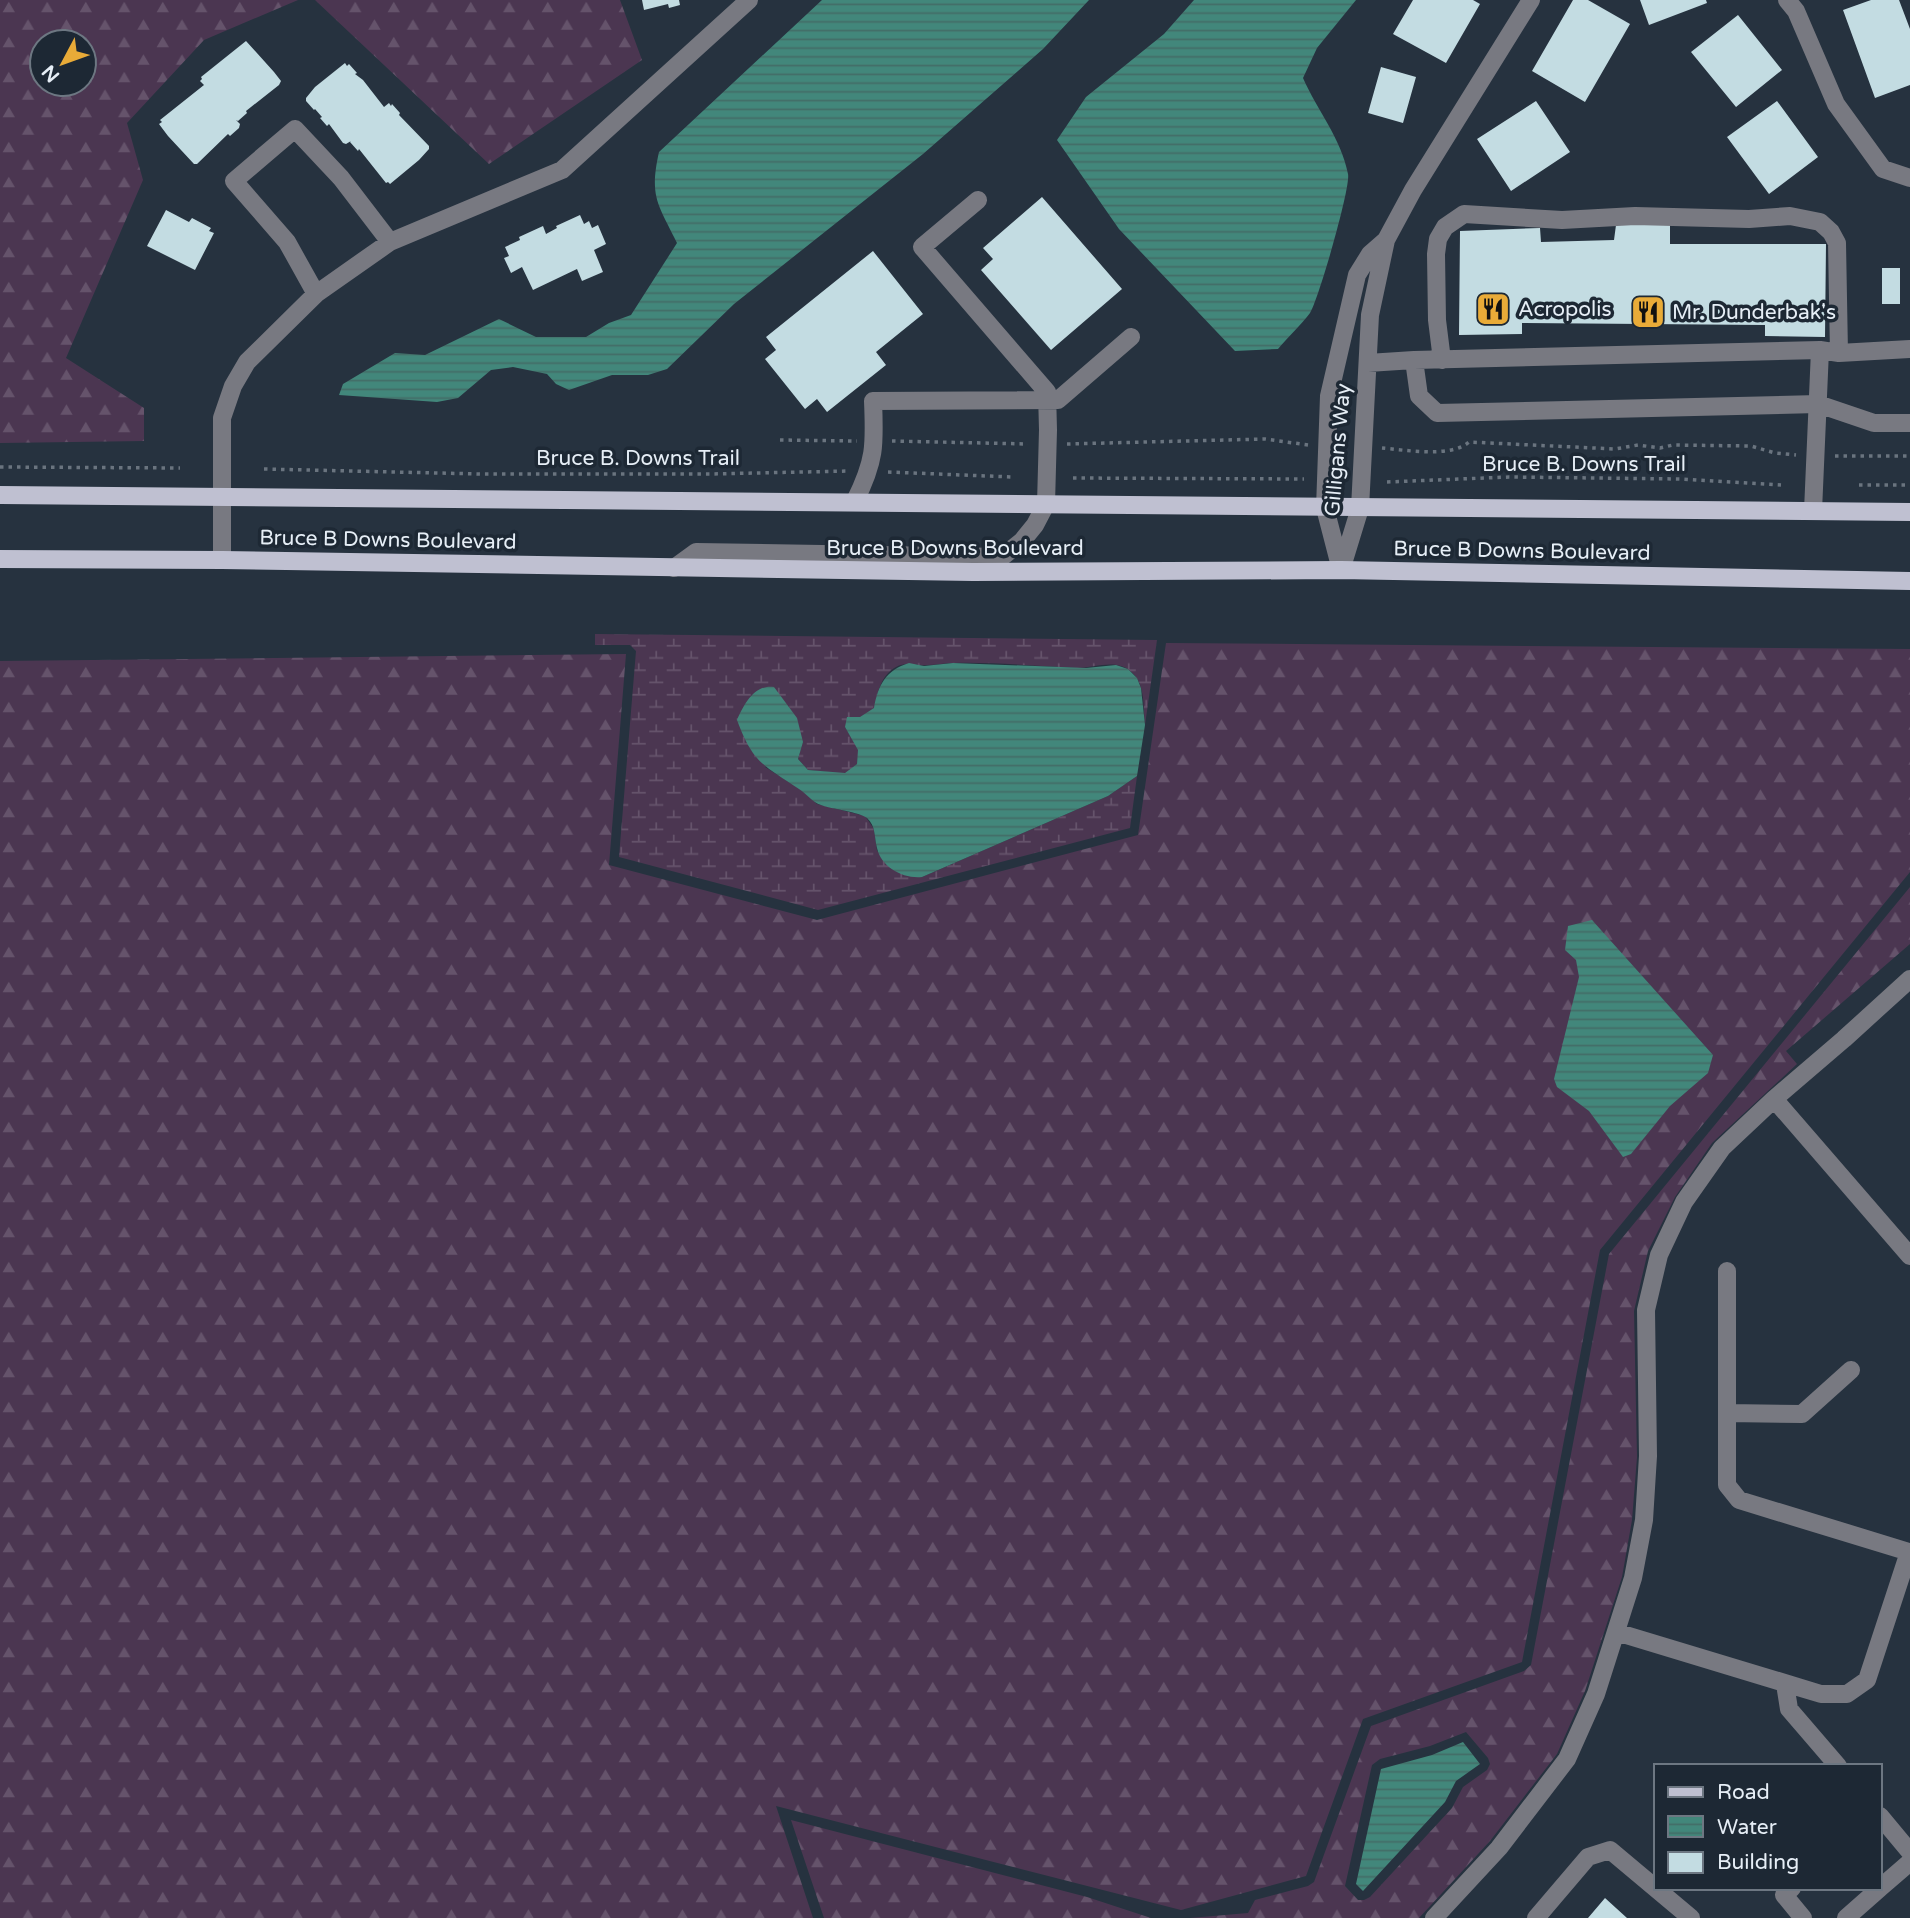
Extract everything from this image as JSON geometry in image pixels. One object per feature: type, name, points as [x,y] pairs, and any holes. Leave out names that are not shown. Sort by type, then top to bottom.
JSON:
[{"type":"main road","name":"Bruce B Downs Boulevard","points":[[0,495],[1910,512]]},
{"type":"main road","name":"Bruce B Downs Boulevard","points":[[0,559],[972,572],[1341,570],[1910,581]]},
{"type":"street","points":[[222,560],[222,418],[233,386],[247,362],[316,294],[390,242],[562,170],[749,0]]},
{"type":"street","name":"Gilligans Way","points":[[1341,570],[1360,508],[1370,315],[1386,240],[1413,190],[1531,0]]},
{"type":"street","points":[[1787,0],[1796,11],[1836,103],[1883,169],[1910,178]]},
{"type":"street","points":[[316,294],[287,242],[234,181],[295,129],[341,178],[390,242]]},
{"type":"street","points":[[674,568],[696,552],[1002,557],[1022,541],[1035,525],[1046,504],[1047,392],[922,247],[978,200]]},
{"type":"street","points":[[1442,360],[1437,320],[1438,239],[1445,227],[1464,214],[1562,220],[1635,216],[1749,219],[1790,216],[1820,222],[1831,232],[1836,243],[1839,353]]},
{"type":"street","name":"Gilligans Way","points":[[1341,570],[1325,508],[1328,396],[1357,275],[1370,254],[1386,240]]},
{"type":"street","points":[[855,501],[869,472],[875,441],[873,401],[1058,400],[1131,337]]},
{"type":"street","points":[[1368,363],[1820,350],[1839,353],[1910,349]]},
{"type":"street","points":[[1813,511],[1820,350]]},
{"type":"street","points":[[1414,360],[1419,396],[1437,413],[1818,404],[1874,423],[1910,423]]},
{"type":"street","points":[[1434,1918],[1499,1848],[1566,1759],[1595,1694],[1616,1632],[1633,1578],[1644,1520],[1648,1456],[1646,1310],[1658,1255],[1685,1202],[1722,1148],[1773,1099],[1910,979]]},
{"type":"street","points":[[1773,1099],[1910,1256]]},
{"type":"street","points":[[1616,1632],[1821,1694],[1847,1694],[1867,1681],[1909,1551],[1739,1500],[1727,1485],[1727,1271]]},
{"type":"street","points":[[1727,1413],[1802,1414],[1851,1370]]},
{"type":"street","points":[[1785,1684],[1789,1709],[1836,1764]]},
{"type":"street","points":[[1882,1818],[1910,1852]]},
{"type":"street","points":[[1536,1918],[1588,1857],[1610,1850],[1654,1887]]},
{"type":"street","points":[[1882,1886],[1910,1862]]},
{"type":"street","points":[[1658,1890],[1691,1918]]},
{"type":"street","points":[[1790,1890],[1784,1895],[1803,1918]]},
{"type":"street","points":[[1846,1918],[1878,1890]]},
{"type":"path","points":[[780,440],[1048,444],[1265,439],[1327,448]]},
{"type":"path","points":[[1364,447],[1428,452],[1461,449],[1469,442],[1615,449],[1638,445],[1660,448],[1673,444],[1751,446],[1775,453],[1816,457],[1910,456]]},
{"type":"path","points":[[0,467],[180,468]]},
{"type":"path","name":"Bruce B. Downs Trail","points":[[264,469],[481,474],[918,471],[944,476],[1012,477]]},
{"type":"path","name":"Bruce B. Downs Trail","points":[[1387,482],[1522,477],[1681,479],[1781,485]]},
{"type":"path","points":[[1073,478],[1304,479]]},
{"type":"path","points":[[1859,485],[1910,485]]},
{"type":"green space","points":[[0,0],[298,0],[204,40],[127,123],[143,180],[66,358],[144,408],[144,441],[0,443]]},
{"type":"green space","points":[[315,0],[620,0],[642,60],[489,164]]},
{"type":"green space","points":[[595,634],[1157,640],[1145,725],[1143,695],[1138,681],[1129,670],[1117,665],[1077,668],[984,663],[904,664],[891,670],[883,680],[875,708],[845,727],[859,750],[857,764],[845,774],[808,770],[798,759],[803,741],[765,767],[803,791],[817,804],[865,816],[874,829],[877,851],[922,877],[1108,796],[1137,776],[1130,828],[818,910],[619,857],[636,651],[630,645],[595,645]]},
{"type":"green space","points":[[1166,643],[1910,649],[1910,872],[1600,1250],[1522,1662],[1363,1719],[1306,1876],[1181,1910],[776,1806],[813,1918],[0,1918],[0,661],[626,654],[609,865],[817,920],[1138,835]]},
{"type":"green space","points":[[1910,887],[1910,944],[1786,1051],[1797,1064],[1712,1143],[1675,1197],[1648,1251],[1634,1311],[1637,1457],[1632,1520],[1622,1577],[1585,1691],[1557,1754],[1490,1841],[1419,1918],[1190,1918],[1248,1913],[1255,1900],[1314,1882],[1371,1726],[1524,1671],[1531,1665],[1609,1254]],"holes":[[[1466,1732],[1490,1764],[1487,1770],[1463,1787],[1452,1808],[1370,1897],[1358,1900],[1345,1886],[1372,1765],[1380,1759],[1430,1746]]]},
{"type":"green space","points":[[791,1820],[1087,1897],[1151,1918],[824,1918]]},
{"type":"water","points":[[822,0],[1089,0],[1043,49],[923,154],[734,304],[667,369],[648,375],[612,375],[569,390],[556,384],[547,374],[513,367],[491,370],[458,398],[437,402],[339,395],[343,384],[395,353],[425,355],[499,319],[536,337],[586,337],[609,323],[631,315],[677,243],[655,190],[659,152]]},
{"type":"water","points":[[1194,0],[1356,0],[1317,48],[1303,78],[1340,148],[1348,183],[1314,304],[1306,318],[1278,349],[1235,351],[1119,229],[1057,140],[1086,97],[1164,34]]},
{"type":"water","points":[[909,663],[924,666],[953,663],[1086,668],[1116,665],[1128,669],[1137,678],[1141,688],[1145,725],[1137,776],[1108,796],[922,877],[900,874],[888,866],[879,855],[873,828],[867,818],[818,804],[768,768],[748,746],[737,720],[756,692],[774,687],[797,718],[803,742],[798,759],[808,770],[845,773],[857,764],[858,750],[845,727],[847,717],[860,717],[874,708],[884,679],[894,670]]},
{"type":"water","points":[[1592,920],[1713,1055],[1708,1073],[1670,1106],[1631,1154],[1623,1157],[1589,1111],[1557,1087],[1554,1079],[1579,977],[1576,960],[1565,950],[1568,926]]},
{"type":"water","points":[[1463,1742],[1480,1764],[1456,1781],[1445,1802],[1363,1891],[1356,1884],[1381,1769],[1432,1755]]},
{"type":"building","points":[[642,0],[679,0],[680,5],[669,8],[668,4],[644,10]]},
{"type":"building","points":[[1413,0],[1473,0],[1480,4],[1446,63],[1393,34]]},
{"type":"building","points":[[1573,0],[1588,0],[1630,24],[1585,102],[1532,71]]},
{"type":"building","points":[[1640,0],[1706,0],[1707,3],[1649,25]]},
{"type":"building","points":[[1871,0],[1899,0],[1910,29],[1910,85],[1875,98],[1843,10]]},
{"type":"building","points":[[1738,15],[1782,70],[1736,107],[1691,52]]},
{"type":"building","points":[[246,41],[281,81],[236,120],[240,124],[239,128],[230,136],[228,134],[194,164],[168,136],[159,124],[162,122],[160,120],[204,85],[200,81],[201,77]]},
{"type":"building","points":[[345,63],[357,73],[355,74],[384,107],[392,104],[429,146],[419,160],[390,184],[386,183],[351,141],[343,143],[306,101],[315,87]]},
{"type":"building","points":[[1381,67],[1416,77],[1403,123],[1368,113]]},
{"type":"building","points":[[1536,101],[1570,152],[1511,191],[1477,139]]},
{"type":"building","points":[[1777,101],[1818,157],[1769,194],[1727,137]]},
{"type":"building","points":[[1042,197],[1122,289],[1051,350],[981,270],[993,259],[983,248]]},
{"type":"building","points":[[166,210],[189,222],[192,218],[211,228],[209,231],[214,233],[195,270],[147,246]]},
{"type":"building","points":[[580,215],[584,224],[589,221],[592,228],[598,225],[606,244],[594,250],[603,272],[582,281],[577,269],[533,290],[522,267],[511,273],[504,258],[509,256],[505,247],[543,226],[546,234],[557,228],[556,226]]},
{"type":"building","points":[[1670,223],[1670,244],[1826,244],[1825,337],[1765,336],[1765,325],[1522,323],[1522,334],[1459,335],[1460,231],[1540,228],[1541,242],[1614,240],[1616,225]]},
{"type":"building","points":[[873,251],[923,314],[876,352],[886,365],[827,412],[817,399],[805,409],[765,359],[776,350],[766,337]]},
{"type":"building","points":[[1882,268],[1900,268],[1900,304],[1882,304]]},
{"type":"building","points":[[1605,1898],[1627,1918],[1588,1918]]},
{"type":"place","name":"Acropolis","points":[[1493,309]]},
{"type":"place","name":"Mr. Dunderbak's","points":[[1648,312]]}]
